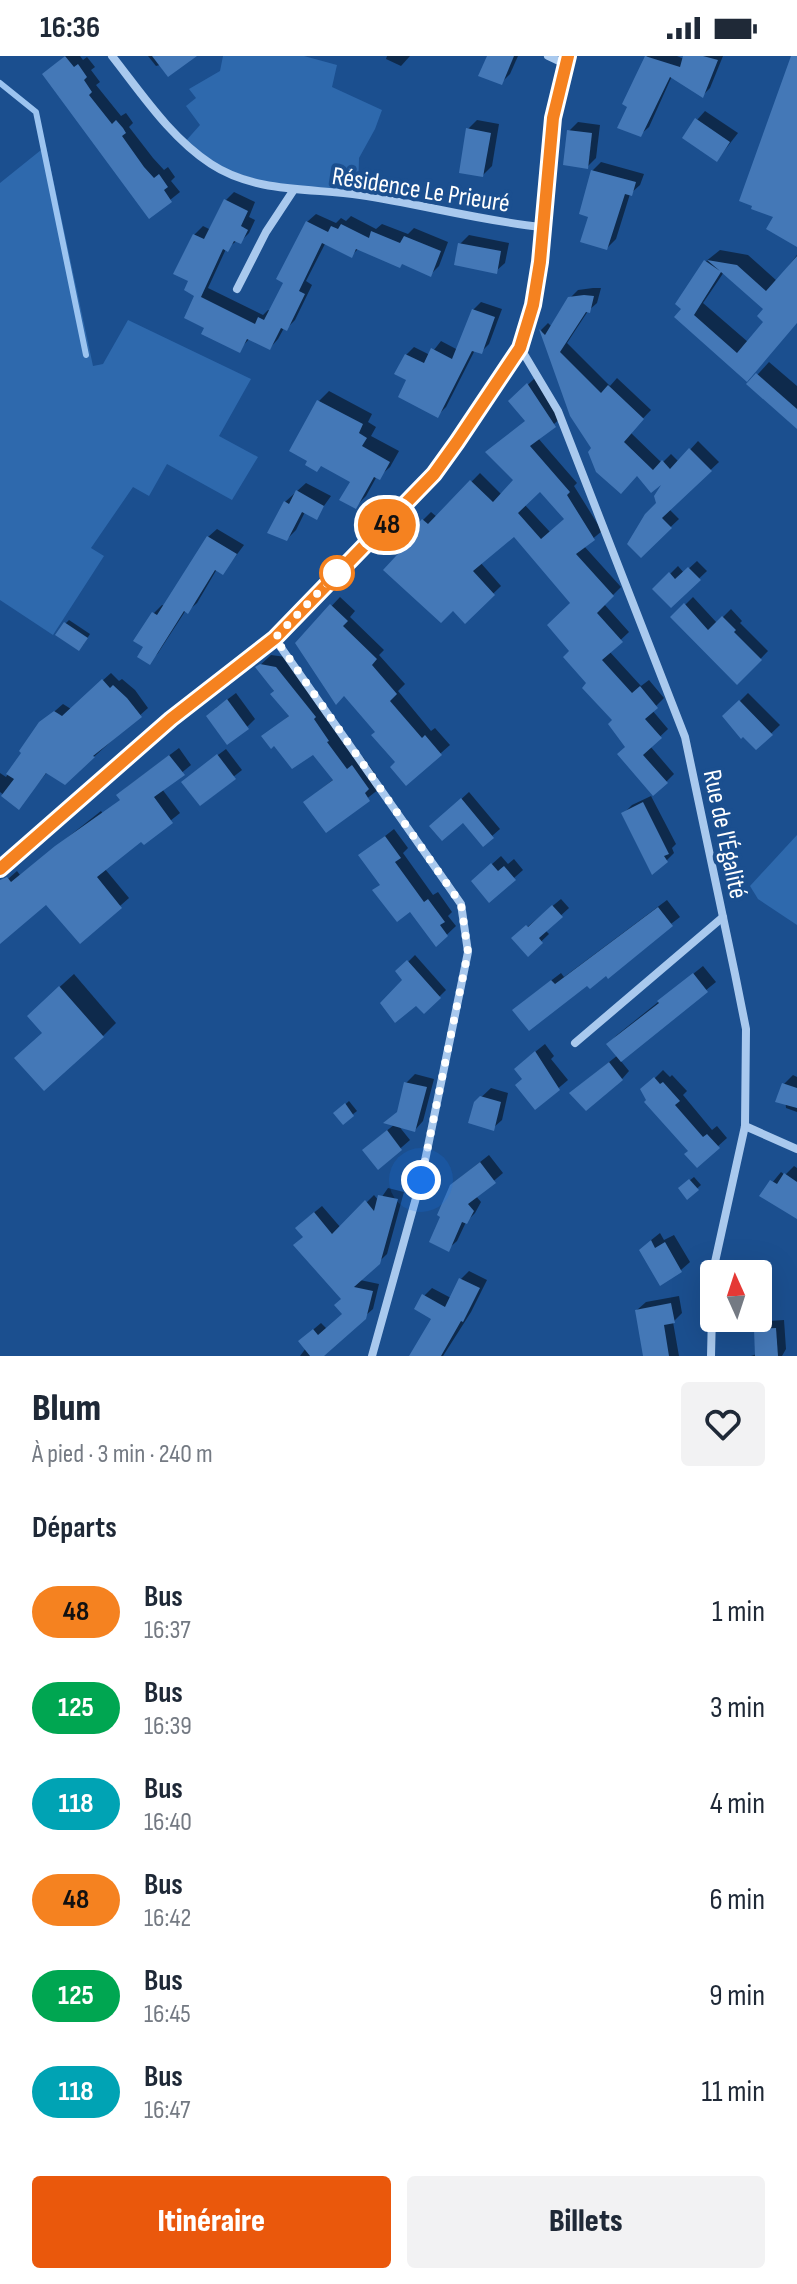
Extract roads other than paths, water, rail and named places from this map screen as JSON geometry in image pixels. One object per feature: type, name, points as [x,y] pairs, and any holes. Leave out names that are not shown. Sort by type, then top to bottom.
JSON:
[{"type":"street","name":"Résidence Le Prieuré","points":[[112,56],[175,135],[214,166],[251,181],[293,191],[358,195],[542,227]]},
{"type":"street","points":[[0,869],[171,719],[275,638],[434,474],[520,348],[538,277],[553,118],[566,60],[548,56]]},
{"type":"street","name":"Résidence Le Prieuré","points":[[237,289],[266,232],[293,191]]},
{"type":"street","name":"Rue de l'Égalité","points":[[520,348],[558,411],[685,737],[746,1029],[745,1126],[713,1271],[711,1356]]},
{"type":"street","points":[[275,638],[461,904],[468,952],[421,1180],[372,1356]]},
{"type":"street","points":[[575,1043],[723,917]]},
{"type":"street","points":[[745,1126],[797,1149]]},
{"type":"waterway","points":[[0,83],[36,112],[86,355]]}]
